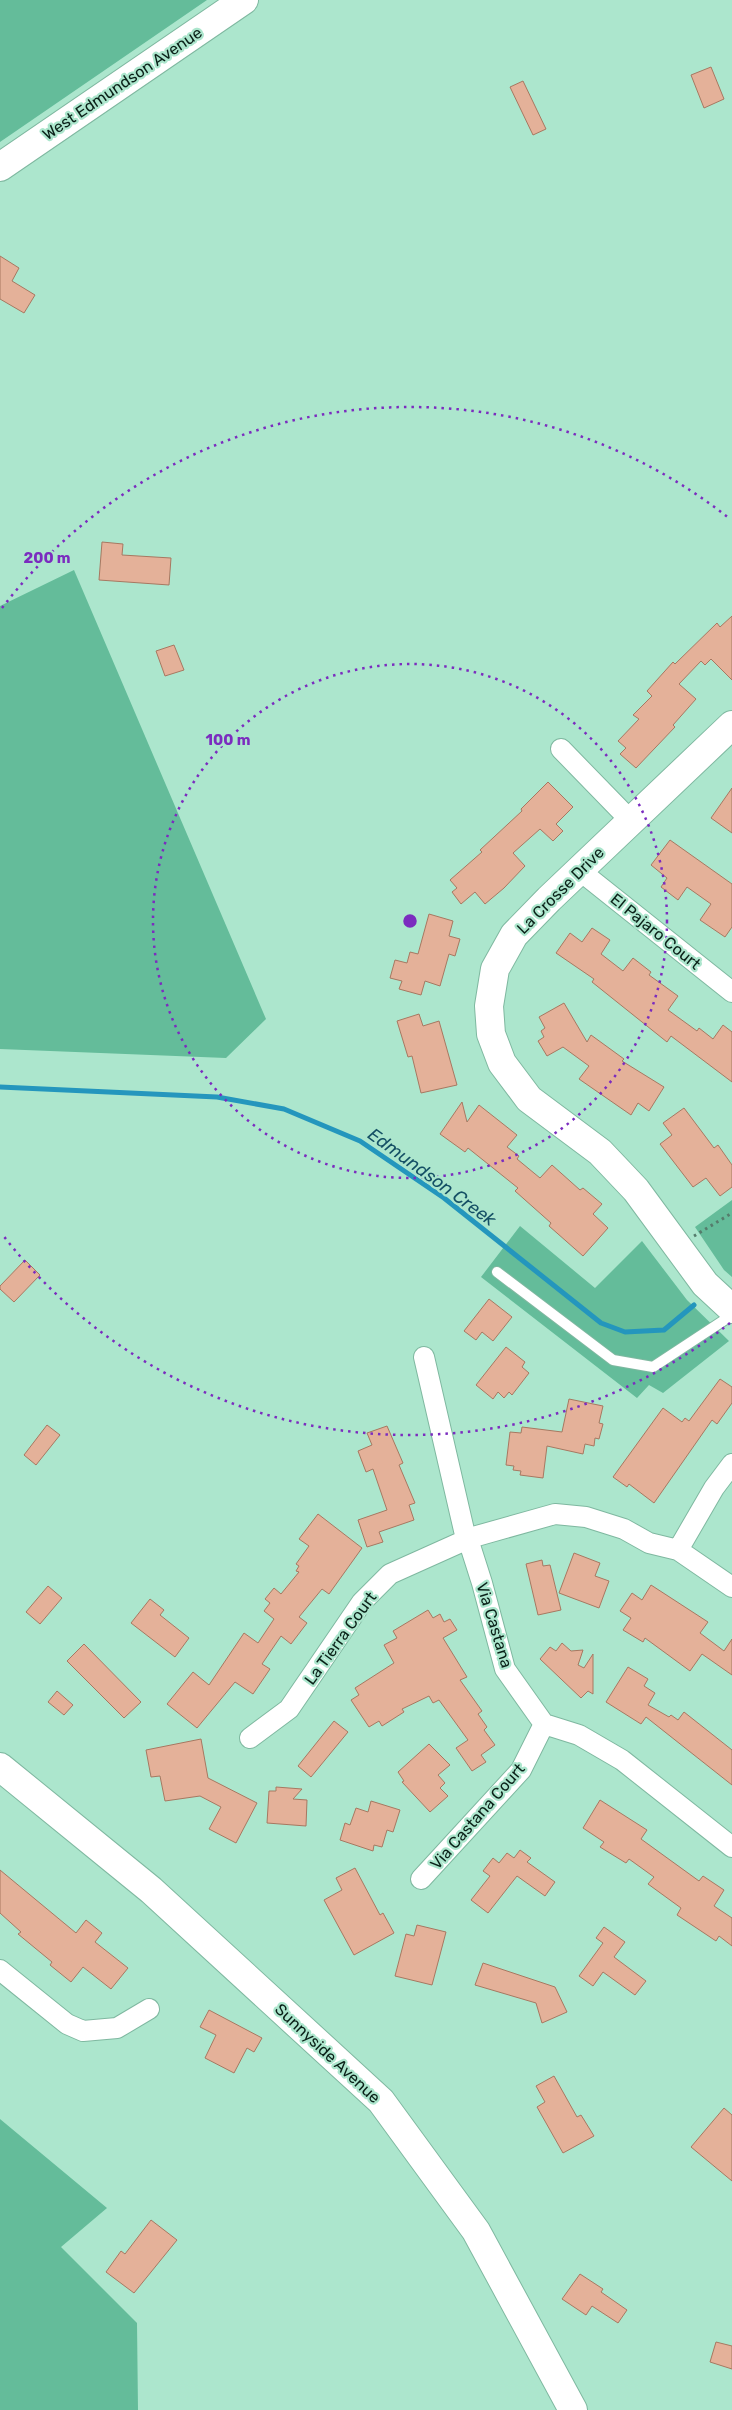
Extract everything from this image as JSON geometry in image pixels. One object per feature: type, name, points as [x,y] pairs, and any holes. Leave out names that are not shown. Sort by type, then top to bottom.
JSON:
[{"type":"street","name":"West Edmundson Avenue","points":[[0,166],[244,0]]},
{"type":"street","name":"La Crosse Drive","points":[[731,728],[631,820],[514,935],[495,969],[489,1006],[491,1034],[502,1063],[529,1099],[600,1152],[636,1190],[706,1284],[732,1309]]},
{"type":"street","points":[[561,749],[631,820]]},
{"type":"street","name":"El Pajaro Court","points":[[579,870],[732,992]]},
{"type":"street","name":"Via Castana","points":[[424,1357],[467,1539],[482,1583],[505,1669],[544,1724]]},
{"type":"street","points":[[732,1464],[714,1488],[678,1550],[732,1587]]},
{"type":"street","name":"La Tierra Court","points":[[250,1738],[289,1709],[362,1602],[390,1574],[467,1539],[555,1514],[586,1517],[624,1529],[649,1543],[678,1550]]},
{"type":"street","points":[[544,1724],[579,1735],[622,1760],[732,1847]]},
{"type":"street","name":"Via Castana Court","points":[[421,1879],[521,1770],[544,1724]]},
{"type":"street","name":"Sunnyside Avenue","points":[[0,1766],[152,1890],[381,2101],[476,2231],[573,2410]]},
{"type":"street","points":[[0,1970],[67,2024],[83,2031],[117,2028],[149,2008]]},
{"type":"lane","points":[[497,1272],[613,1360],[653,1367],[732,1315]]},
{"type":"path","points":[[677,1247],[732,1213]]},
{"type":"green space","points":[[0,0],[207,0],[0,142]]},
{"type":"green space","points":[[74,570],[266,1019],[226,1058],[0,1049],[0,606]]},
{"type":"green space","points":[[732,1200],[732,1277],[724,1270],[695,1227]]},
{"type":"green space","points":[[520,1226],[595,1288],[642,1241],[687,1300],[729,1341],[663,1393],[649,1385],[637,1398],[481,1277]]},
{"type":"green space","points":[[0,2119],[107,2208],[61,2247],[137,2323],[138,2410],[0,2410]]},
{"type":"building","points":[[711,67],[724,99],[704,108],[691,75]]},
{"type":"building","points":[[523,81],[546,129],[533,135],[510,87]]},
{"type":"building","points":[[0,256],[19,268],[12,281],[35,295],[24,313],[0,299]]},
{"type":"building","points":[[102,542],[123,544],[122,555],[171,558],[169,585],[99,580]]},
{"type":"building","points":[[732,616],[732,680],[711,659],[705,665],[701,661],[679,684],[696,699],[673,725],[675,727],[636,768],[620,754],[626,748],[618,741],[639,719],[633,715],[652,696],[647,691],[673,662],[675,664],[717,623],[720,627]]},
{"type":"building","points":[[174,645],[184,670],[165,676],[156,651]]},
{"type":"building","points":[[548,782],[573,807],[556,824],[563,831],[553,841],[540,829],[513,853],[525,866],[504,888],[485,904],[475,892],[461,904],[452,892],[457,888],[450,880],[482,852],[480,850],[522,811],[521,809]]},
{"type":"building","points":[[732,788],[732,833],[711,818]]},
{"type":"building","points":[[670,840],[732,884],[732,927],[725,937],[700,920],[711,904],[687,887],[678,900],[661,887],[667,878],[651,865]]},
{"type":"building","points":[[429,914],[453,921],[449,936],[460,939],[455,956],[449,954],[440,986],[425,981],[421,995],[399,989],[402,981],[390,978],[395,960],[407,963],[410,952],[418,954]]},
{"type":"building","points":[[592,928],[610,940],[601,954],[623,971],[633,958],[651,972],[649,975],[678,996],[668,1010],[697,1031],[699,1028],[713,1039],[723,1025],[732,1032],[732,1082],[671,1036],[667,1042],[592,982],[594,979],[556,953],[570,933],[582,942]]},
{"type":"building","points":[[564,1003],[587,1042],[591,1035],[624,1059],[622,1061],[664,1087],[649,1111],[638,1103],[631,1115],[579,1079],[589,1066],[563,1047],[547,1056],[538,1041],[544,1037],[541,1031],[545,1028],[539,1017]]},
{"type":"building","points":[[419,1014],[423,1026],[439,1021],[457,1085],[421,1093],[412,1056],[408,1057],[397,1021]]},
{"type":"building","points":[[462,1102],[467,1122],[479,1105],[517,1135],[507,1147],[519,1156],[517,1159],[540,1178],[552,1165],[580,1190],[583,1188],[602,1204],[593,1214],[608,1228],[583,1256],[549,1226],[551,1223],[515,1191],[518,1188],[468,1148],[465,1152],[440,1134]]},
{"type":"building","points":[[684,1108],[714,1148],[718,1145],[732,1165],[732,1187],[720,1196],[706,1178],[693,1187],[660,1144],[672,1135],[663,1123]]},
{"type":"building","points":[[25,1260],[40,1275],[14,1302],[0,1289],[0,1286]]},
{"type":"building","points":[[489,1299],[512,1317],[493,1341],[482,1332],[476,1340],[464,1331]]},
{"type":"building","points":[[506,1347],[525,1362],[522,1367],[529,1373],[512,1395],[509,1392],[504,1398],[498,1392],[493,1399],[476,1385]]},
{"type":"building","points":[[720,1379],[732,1387],[732,1403],[717,1424],[712,1420],[654,1503],[629,1484],[627,1487],[613,1477],[663,1408],[682,1422],[685,1418],[689,1421]]},
{"type":"building","points":[[569,1399],[603,1406],[599,1423],[603,1424],[599,1439],[595,1438],[594,1446],[585,1444],[583,1454],[547,1446],[543,1478],[520,1475],[521,1471],[513,1470],[514,1466],[506,1465],[510,1432],[521,1433],[522,1427],[562,1432]]},
{"type":"building","points":[[47,1425],[60,1435],[36,1465],[24,1455]]},
{"type":"building","points":[[387,1426],[403,1463],[399,1465],[415,1503],[409,1505],[414,1520],[379,1532],[383,1542],[367,1547],[358,1520],[387,1510],[373,1469],[366,1472],[358,1451],[372,1445],[367,1433]]},
{"type":"building","points":[[318,1514],[362,1548],[329,1594],[322,1589],[299,1617],[307,1623],[291,1644],[281,1636],[262,1664],[270,1669],[253,1694],[235,1682],[197,1728],[167,1704],[193,1672],[209,1685],[244,1633],[258,1643],[274,1619],[264,1611],[270,1603],[265,1599],[274,1588],[281,1594],[299,1572],[296,1571],[299,1566],[296,1564],[309,1546],[299,1539]]},
{"type":"building","points":[[574,1553],[600,1563],[595,1576],[609,1581],[599,1608],[559,1593]]},
{"type":"building","points":[[542,1560],[543,1566],[550,1565],[561,1610],[538,1615],[526,1564]]},
{"type":"building","points":[[651,1585],[708,1622],[700,1633],[724,1651],[732,1639],[732,1675],[702,1654],[690,1671],[645,1638],[643,1642],[623,1630],[631,1618],[620,1611],[632,1593],[642,1600]]},
{"type":"building","points":[[48,1586],[62,1598],[40,1624],[26,1612]]},
{"type":"building","points":[[150,1599],[164,1610],[160,1615],[189,1638],[175,1657],[131,1623]]},
{"type":"building","points":[[428,1610],[433,1618],[440,1614],[444,1622],[450,1619],[457,1630],[443,1638],[467,1677],[460,1680],[482,1711],[478,1714],[487,1727],[484,1730],[495,1745],[481,1755],[486,1762],[472,1771],[456,1748],[468,1740],[439,1700],[433,1703],[429,1696],[402,1709],[404,1712],[382,1726],[379,1721],[369,1727],[351,1700],[359,1695],[355,1688],[394,1663],[384,1645],[397,1638],[393,1631]]},
{"type":"building","points":[[562,1643],[571,1651],[583,1650],[578,1665],[584,1668],[593,1654],[593,1694],[588,1691],[581,1698],[540,1659],[550,1647],[556,1651]]},
{"type":"building","points":[[84,1644],[141,1702],[124,1718],[67,1661]]},
{"type":"building","points":[[628,1667],[648,1679],[644,1686],[655,1693],[648,1705],[678,1720],[684,1712],[732,1750],[732,1785],[646,1717],[641,1724],[606,1702]]},
{"type":"building","points":[[57,1691],[73,1705],[64,1715],[48,1702]]},
{"type":"building","points":[[334,1721],[348,1732],[311,1777],[298,1766]]},
{"type":"building","points":[[201,1739],[208,1778],[257,1803],[236,1843],[209,1829],[221,1807],[200,1796],[165,1801],[160,1776],[151,1777],[146,1750]]},
{"type":"building","points":[[429,1744],[450,1765],[438,1775],[445,1783],[440,1788],[448,1796],[430,1812],[402,1782],[404,1781],[398,1772]]},
{"type":"building","points":[[276,1787],[302,1789],[293,1799],[307,1800],[306,1826],[267,1823],[269,1791],[276,1791]]},
{"type":"building","points":[[600,1800],[647,1830],[641,1839],[699,1881],[703,1876],[724,1890],[714,1906],[732,1918],[732,1946],[719,1936],[716,1941],[677,1915],[681,1908],[648,1884],[654,1877],[629,1859],[626,1863],[600,1847],[604,1842],[583,1828]]},
{"type":"building","points":[[371,1801],[400,1810],[393,1832],[387,1830],[382,1847],[374,1845],[373,1851],[340,1840],[345,1823],[350,1825],[356,1808],[368,1812]]},
{"type":"building","points":[[520,1850],[531,1858],[527,1862],[555,1882],[545,1896],[517,1876],[488,1913],[471,1900],[490,1876],[483,1871],[493,1858],[499,1863],[507,1853],[514,1858]]},
{"type":"building","points":[[355,1868],[380,1915],[383,1913],[394,1933],[354,1955],[324,1900],[342,1890],[336,1878]]},
{"type":"building","points":[[0,1870],[76,1933],[86,1920],[102,1933],[95,1942],[128,1968],[111,1989],[83,1967],[71,1982],[50,1965],[52,1962],[18,1934],[21,1932],[0,1913]]},
{"type":"building","points":[[417,1925],[446,1932],[432,1985],[395,1976],[406,1934],[414,1936]]},
{"type":"building","points":[[604,1927],[625,1942],[614,1957],[646,1981],[635,1995],[603,1972],[593,1986],[579,1976],[603,1943],[596,1938]]},
{"type":"building","points":[[483,1963],[555,1987],[567,2012],[542,2023],[536,2003],[475,1985]]},
{"type":"building","points":[[209,2010],[262,2038],[254,2052],[247,2048],[234,2073],[205,2058],[216,2035],[200,2027]]},
{"type":"building","points":[[554,2076],[577,2117],[581,2115],[594,2136],[563,2153],[537,2107],[545,2102],[536,2086]]},
{"type":"building","points":[[724,2108],[732,2115],[732,2181],[691,2147]]},
{"type":"building","points":[[151,2220],[177,2240],[134,2293],[106,2272],[121,2251],[125,2254]]},
{"type":"building","points":[[580,2274],[603,2289],[601,2292],[627,2310],[618,2323],[592,2306],[586,2315],[562,2299]]},
{"type":"building","points":[[716,2342],[732,2346],[732,2369],[710,2362]]},
{"type":"waterway","name":"Edmundson Creek","points":[[0,1087],[217,1097],[284,1109],[360,1141],[444,1198],[601,1323],[625,1332],[664,1330],[694,1305]]}]
